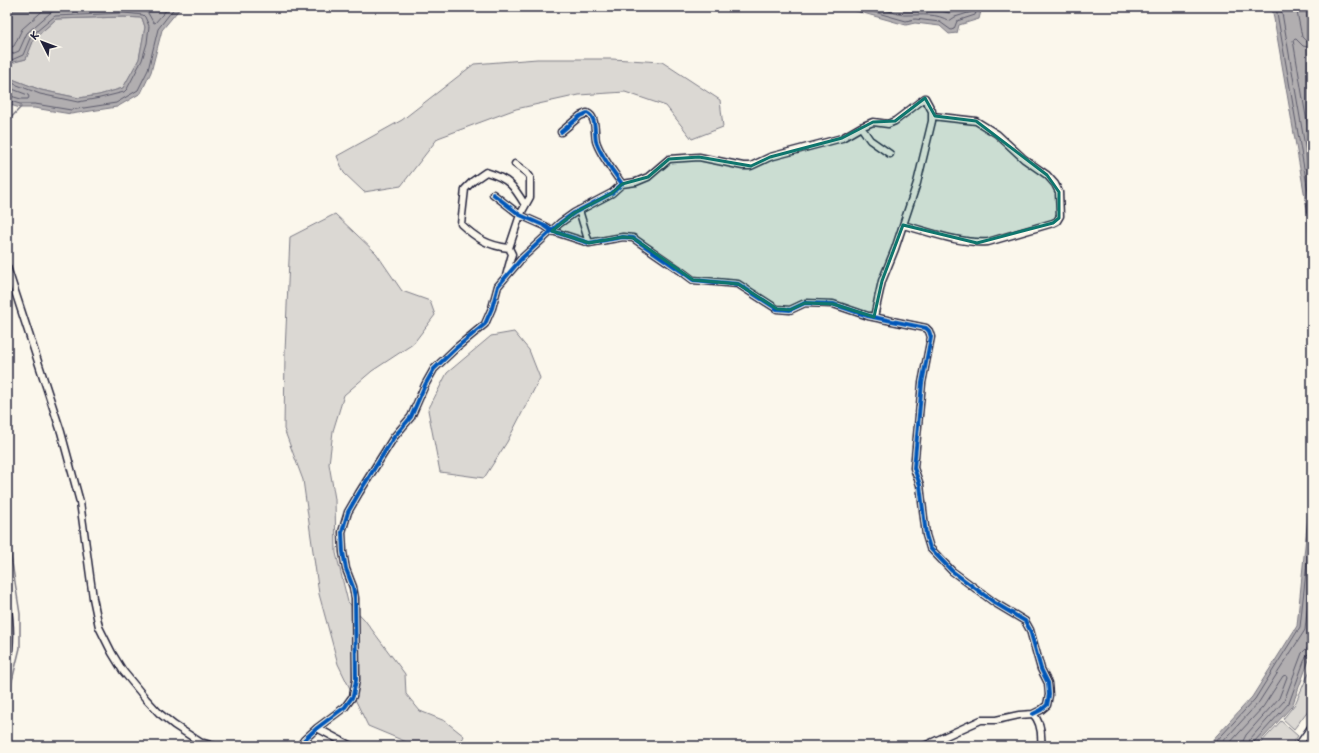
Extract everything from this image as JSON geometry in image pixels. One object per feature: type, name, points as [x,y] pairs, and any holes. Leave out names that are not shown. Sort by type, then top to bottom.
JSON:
[{"type":"street","points":[[300,746],[304,740],[317,728],[345,707],[353,696],[356,680],[355,598],[346,569],[342,532],[348,512],[394,437],[411,417],[425,385],[434,369],[485,324],[492,308],[498,286],[522,258],[574,212],[612,193],[622,184],[636,182],[648,177],[669,159],[699,157],[743,166],[751,166],[770,157],[842,138],[873,122],[888,124],[895,121],[925,98],[932,111],[932,116],[917,183],[895,249],[882,281],[874,317]]},
{"type":"street","points":[[561,132],[580,116],[586,113],[589,114],[595,125],[596,142],[622,184]]},
{"type":"street","points":[[903,225],[950,238],[977,243],[988,242],[1053,223],[1057,221],[1060,216],[1059,192],[1055,184],[1047,175],[1024,159],[997,134],[976,121],[932,116]]},
{"type":"street","points":[[861,127],[870,140],[890,154]]},
{"type":"street","points":[[506,278],[512,254],[509,248],[520,215],[530,196],[530,177],[515,164]]},
{"type":"street","points":[[509,248],[480,240],[472,235],[461,224],[465,189],[486,172],[508,181],[517,191],[525,205]]},
{"type":"street","points":[[493,194],[520,215],[545,226],[552,231],[589,243],[623,237],[633,238],[693,280],[738,284],[777,309],[790,310],[805,303],[833,304],[874,317],[926,328],[930,332],[931,337],[922,383],[914,468],[920,485],[926,535],[930,548],[952,571],[995,603],[1025,621],[1030,630],[1041,669],[1048,683],[1049,695],[1047,705],[1033,714],[1019,715],[996,720],[981,720],[924,746]]},
{"type":"street","points":[[579,210],[589,243]]},
{"type":"street","points":[[7,267],[72,469],[80,502],[93,598],[99,627],[123,671],[146,699],[159,713],[174,725],[206,746]]},
{"type":"street","points":[[7,602],[10,624],[7,660]]},
{"type":"street","points":[[1033,714],[1038,720],[1042,736],[1041,746]]},
{"type":"street","points":[[1298,746],[1312,726]]},
{"type":"street","points":[[317,728],[351,746]]},
{"type":"street","points":[[200,742],[214,746]]},
{"type":"highlighted area","points":[[925,98],[935,116],[976,121],[1047,175],[1059,192],[1059,218],[1053,223],[977,243],[903,225],[882,281],[874,317],[833,304],[805,303],[790,310],[777,309],[738,284],[693,280],[633,238],[623,237],[589,243],[552,231],[574,213],[612,193],[622,184],[648,177],[669,159],[699,157],[751,166],[770,157],[842,138],[873,122],[895,121]]},
{"type":"shaded area","points":[[124,17],[142,18],[145,27],[139,59],[123,88],[99,95],[79,98],[41,90],[7,77],[7,66],[14,62],[26,59],[34,39],[56,19]]},
{"type":"shaded area","points":[[537,59],[612,59],[662,62],[720,100],[723,127],[692,139],[666,106],[625,92],[579,95],[516,109],[438,138],[401,186],[364,192],[344,173],[337,156],[402,120],[474,64]]},
{"type":"shaded area","points":[[335,214],[376,253],[402,291],[430,301],[435,315],[413,344],[372,371],[344,395],[333,431],[329,464],[335,499],[336,553],[348,602],[364,619],[405,674],[406,694],[420,711],[445,721],[464,736],[459,746],[416,746],[368,726],[338,664],[319,594],[303,480],[284,429],[285,352],[290,237]]},
{"type":"shaded area","points":[[514,332],[529,350],[540,378],[507,442],[484,478],[440,472],[428,410],[447,373],[491,336]]},
{"type":"shaded area","points":[[1311,668],[1312,705],[1294,729],[1283,719],[1295,704]]},
{"type":"shaded area","points":[[1281,721],[1298,736],[1290,746],[1258,746]]},
{"type":"water","points":[[7,7],[181,7],[162,30],[151,72],[141,93],[117,107],[71,114],[34,108],[20,108],[7,104],[7,77],[41,90],[79,98],[99,95],[123,88],[139,59],[145,27],[142,18],[124,17],[56,19],[34,39],[26,59],[14,62],[7,66]]},
{"type":"water","points":[[842,7],[982,7],[979,19],[959,25],[957,33],[949,34],[940,26],[915,23],[906,25]]},
{"type":"water","points":[[1272,7],[1305,7],[1312,43],[1312,393],[1308,215]]},
{"type":"water","points":[[1312,476],[1312,652],[1292,706],[1256,746],[1207,746],[1252,697],[1297,626]]},
{"type":"waterway","points":[[7,122],[21,107]]},
{"type":"waterway","points":[[7,531],[20,614],[20,648],[7,701]]},
{"type":"waterway","points":[[1309,746],[1312,741]]},
{"type":"cycle path","points":[[300,746],[304,740],[317,728],[345,707],[353,696],[356,680],[355,598],[353,587],[346,569],[342,532],[348,512],[394,437],[411,417],[425,385],[434,369],[485,324],[492,308],[498,286],[522,258],[560,223],[574,213],[612,193],[622,184],[604,158],[598,146],[594,121],[590,115],[587,113],[580,116],[561,132]]},
{"type":"cycle path","points":[[493,194],[520,215],[545,226],[552,231],[589,243],[623,237],[633,238],[693,280],[738,284],[777,309],[790,310],[805,303],[833,304],[868,316],[926,328],[931,337],[922,383],[914,468],[920,485],[926,535],[930,548],[952,571],[995,603],[1025,621],[1030,630],[1041,669],[1048,683],[1049,695],[1047,705],[1033,714]]}]
